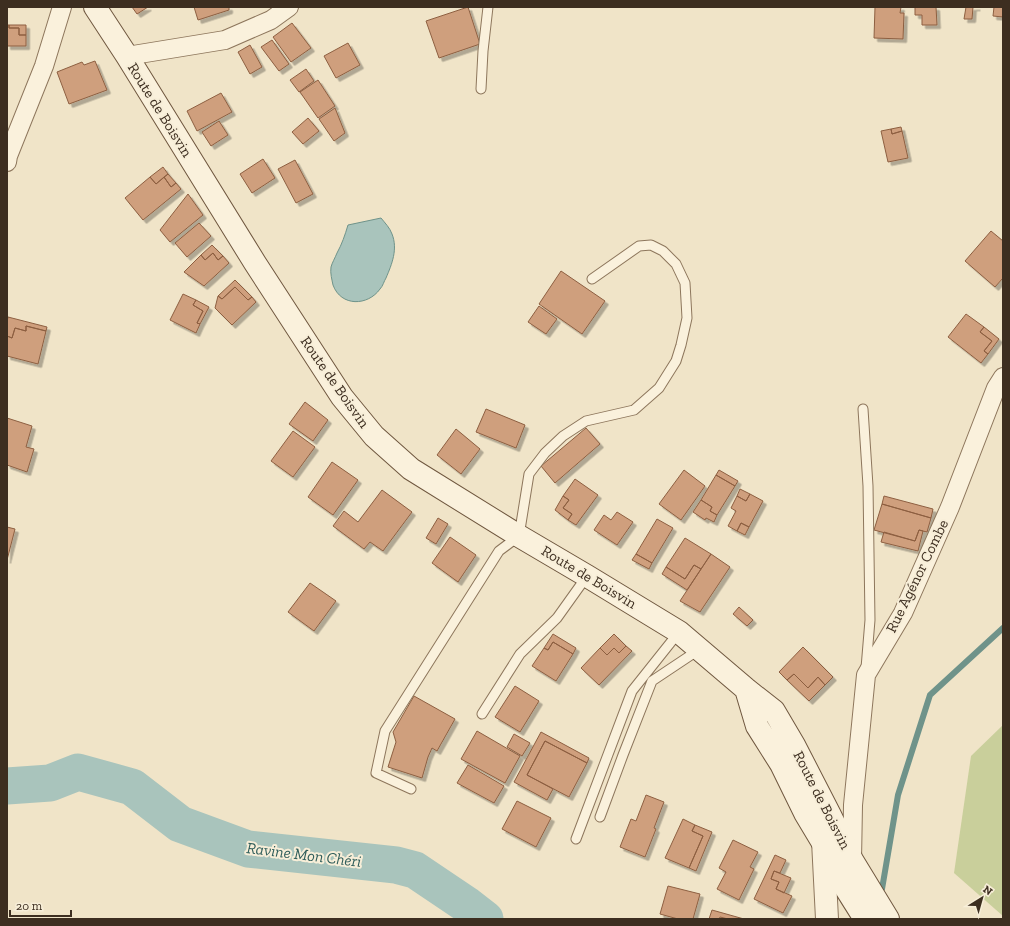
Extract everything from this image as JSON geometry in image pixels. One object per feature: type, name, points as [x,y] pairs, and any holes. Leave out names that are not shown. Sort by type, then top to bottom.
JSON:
[{"type":"main road","name":"Route de Boisvin","points":[[95,7],[260,270],[342,397],[374,436],[411,469],[679,632],[746,690],[774,711],[794,745],[852,860],[888,919]]},
{"type":"main road","name":"Route de Boisvin","points":[[746,690],[758,726],[781,764],[843,884],[865,919]]},
{"type":"main road","points":[[827,919],[823,843],[830,815]]},
{"type":"main road","points":[[827,919],[852,860]]},
{"type":"street","points":[[7,162],[8,156],[44,66],[62,7]]},
{"type":"street","points":[[127,56],[225,40],[271,20],[289,7]]},
{"type":"street","name":"Rue Agénor Combe","points":[[852,860],[853,805],[866,675],[903,612],[950,507],[996,388],[1003,377]]},
{"type":"street","points":[[830,815],[853,805]]},
{"type":"lane","points":[[481,89],[483,51],[488,7]]},
{"type":"lane","points":[[411,789],[376,773],[385,731],[499,551],[519,536],[529,474],[545,453],[562,436],[586,421],[634,410],[659,388],[676,361],[687,318],[686,283],[676,264],[663,250],[651,245],[639,246],[592,279]]},
{"type":"lane","points":[[863,409],[868,486],[870,620],[866,675]]},
{"type":"lane","points":[[482,714],[520,654],[557,618],[587,576]]},
{"type":"lane","points":[[576,839],[632,691],[679,632]]},
{"type":"lane","points":[[600,817],[652,681],[700,650]]},
{"type":"green space","points":[[1003,725],[1003,916],[954,873],[971,756]]},
{"type":"water","points":[[381,218],[390,230],[394,240],[394,256],[388,273],[382,286],[375,295],[362,301],[355,302],[348,300],[337,292],[333,285],[331,272],[332,264],[342,243],[348,225]]},
{"type":"building","points":[[132,7],[148,7],[137,14]]},
{"type":"building","points":[[194,7],[229,7],[229,10],[198,20]]},
{"type":"building","points":[[468,7],[480,44],[439,58],[426,21]]},
{"type":"building","points":[[875,7],[901,7],[900,13],[904,13],[903,39],[874,38]]},
{"type":"building","points":[[915,7],[936,7],[937,25],[922,25],[922,15],[915,15]]},
{"type":"building","points":[[966,7],[973,7],[972,19],[964,19]]},
{"type":"building","points":[[994,7],[1003,7],[1003,17],[993,16]]},
{"type":"building","points":[[292,23],[311,48],[291,62],[273,37]]},
{"type":"building","points":[[7,25],[9,25],[9,28],[19,28],[19,35],[26,35],[26,46],[7,46]]},
{"type":"building","points":[[9,25],[26,25],[26,35],[19,35],[19,28],[9,28]]},
{"type":"building","points":[[272,40],[289,64],[279,71],[261,47]]},
{"type":"building","points":[[348,43],[360,65],[336,78],[324,56]]},
{"type":"building","points":[[250,45],[262,67],[250,74],[238,52]]},
{"type":"building","points":[[95,61],[107,90],[69,104],[57,72],[82,62],[84,65]]},
{"type":"building","points":[[306,69],[314,81],[299,92],[290,80]]},
{"type":"building","points":[[318,80],[335,106],[318,118],[300,92]]},
{"type":"building","points":[[221,93],[232,112],[197,131],[187,111]]},
{"type":"building","points":[[335,108],[345,133],[334,141],[319,119]]},
{"type":"building","points":[[308,118],[319,131],[303,144],[292,132]]},
{"type":"building","points":[[219,121],[228,135],[211,146],[202,132]]},
{"type":"building","points":[[901,127],[902,131],[892,134],[891,129]]},
{"type":"building","points":[[891,129],[892,134],[902,131],[908,158],[888,162],[881,131]]},
{"type":"building","points":[[263,159],[275,178],[252,193],[240,174]]},
{"type":"building","points":[[295,160],[313,194],[296,203],[278,169]]},
{"type":"building","points":[[163,167],[168,174],[156,184],[150,177]]},
{"type":"building","points":[[168,174],[176,183],[171,187],[164,177]]},
{"type":"building","points":[[150,177],[156,184],[164,177],[171,187],[176,183],[181,189],[143,220],[125,198]]},
{"type":"building","points":[[188,194],[203,215],[170,242],[160,230]]},
{"type":"building","points":[[199,223],[211,236],[187,257],[175,243]]},
{"type":"building","points":[[991,231],[1003,241],[1003,278],[995,287],[965,261]]},
{"type":"building","points":[[212,245],[223,256],[218,260],[213,253],[205,260],[201,255]]},
{"type":"building","points":[[213,253],[218,260],[223,256],[229,263],[204,286],[184,272],[201,255],[205,260]]},
{"type":"building","points":[[561,271],[605,301],[582,334],[539,304]]},
{"type":"building","points":[[235,280],[252,297],[248,300],[235,287],[222,299],[218,296]]},
{"type":"building","points":[[235,287],[248,300],[252,297],[256,302],[232,325],[215,308],[218,296],[222,299]]},
{"type":"building","points":[[183,294],[196,300],[193,305],[203,311],[197,323],[200,324],[196,333],[170,320]]},
{"type":"building","points":[[196,300],[209,307],[200,324],[197,323],[203,311],[193,305]]},
{"type":"building","points":[[539,306],[557,319],[546,334],[528,322]]},
{"type":"building","points":[[966,314],[984,327],[980,332],[992,341],[984,351],[988,354],[981,363],[948,337]]},
{"type":"building","points":[[8,317],[47,327],[46,331],[26,326],[26,331],[15,328],[12,338],[7,336]]},
{"type":"building","points":[[26,326],[46,331],[38,364],[7,356],[7,336],[12,338],[15,328],[26,331]]},
{"type":"building","points":[[984,327],[999,339],[988,354],[984,351],[992,341],[980,332]]},
{"type":"building","points":[[305,402],[328,420],[313,441],[289,424]]},
{"type":"building","points":[[486,409],[525,425],[516,448],[476,432]]},
{"type":"building","points":[[7,418],[32,426],[26,447],[34,449],[27,472],[7,465]]},
{"type":"building","points":[[586,428],[600,444],[555,483],[541,466]]},
{"type":"building","points":[[456,429],[480,449],[461,474],[437,455]]},
{"type":"building","points":[[293,431],[315,447],[293,477],[271,461]]},
{"type":"building","points":[[332,462],[358,480],[333,515],[308,497]]},
{"type":"building","points":[[684,470],[705,486],[681,520],[659,504]]},
{"type":"building","points":[[719,470],[738,481],[735,486],[716,475]]},
{"type":"building","points":[[716,475],[735,486],[717,515],[710,511],[712,507],[701,500]]},
{"type":"building","points":[[575,479],[598,495],[576,525],[568,520],[572,514],[563,508],[569,500],[563,496]]},
{"type":"building","points":[[740,489],[750,494],[746,501],[737,496]]},
{"type":"building","points":[[382,490],[412,512],[383,551],[370,542],[364,549],[333,526],[344,511],[358,522]]},
{"type":"building","points":[[750,494],[763,501],[749,527],[741,523],[737,531],[728,526],[736,511],[731,508],[737,496],[746,501]]},
{"type":"building","points":[[563,496],[569,500],[563,508],[572,514],[568,520],[555,510]]},
{"type":"building","points":[[884,496],[933,509],[931,518],[882,504]]},
{"type":"building","points":[[701,500],[712,507],[710,511],[717,515],[714,522],[706,518],[705,520],[693,512]]},
{"type":"building","points":[[882,504],[931,518],[927,532],[919,530],[915,541],[874,530]]},
{"type":"building","points":[[617,512],[633,522],[617,545],[594,530],[604,515],[611,520]]},
{"type":"building","points":[[438,518],[448,524],[436,544],[426,538]]},
{"type":"building","points":[[657,519],[673,528],[652,563],[636,554]]},
{"type":"building","points":[[741,523],[749,527],[745,535],[737,531]]},
{"type":"building","points":[[7,527],[15,529],[7,560]]},
{"type":"building","points":[[919,530],[923,531],[918,551],[881,542],[884,532],[915,541]]},
{"type":"building","points":[[450,537],[476,555],[458,582],[432,563]]},
{"type":"building","points":[[685,538],[711,554],[701,569],[694,565],[685,579],[666,567]]},
{"type":"building","points":[[636,554],[652,563],[649,569],[632,560]]},
{"type":"building","points":[[711,554],[730,567],[700,612],[680,601]]},
{"type":"building","points":[[694,565],[701,569],[687,590],[662,574],[666,567],[685,579]]},
{"type":"building","points":[[310,583],[336,601],[314,631],[288,612]]},
{"type":"building","points":[[739,607],[753,620],[747,626],[733,614]]},
{"type":"building","points":[[553,634],[576,648],[573,654],[553,642],[548,650],[544,648]]},
{"type":"building","points":[[614,634],[626,646],[619,653],[614,648],[607,655],[600,648]]},
{"type":"building","points":[[553,642],[573,654],[556,681],[532,666],[544,648],[548,650]]},
{"type":"building","points":[[626,646],[632,651],[599,685],[581,668],[600,648],[607,655],[614,648],[619,653]]},
{"type":"building","points":[[803,647],[833,677],[825,685],[818,677],[808,688],[794,674],[787,680],[779,672]]},
{"type":"building","points":[[794,674],[808,688],[818,677],[825,685],[809,701],[787,680]]},
{"type":"building","points":[[515,686],[539,701],[520,732],[495,717]]},
{"type":"building","points":[[414,696],[455,719],[437,751],[432,748],[422,778],[388,767],[396,742],[393,732]]},
{"type":"building","points":[[477,731],[520,756],[505,783],[461,759]]},
{"type":"building","points":[[541,732],[589,758],[587,763],[545,741],[527,775],[553,789],[547,800],[514,782]]},
{"type":"building","points":[[514,734],[530,743],[522,756],[507,747]]},
{"type":"building","points":[[545,741],[587,763],[569,797],[527,775]]},
{"type":"building","points":[[468,765],[504,786],[494,803],[457,783]]},
{"type":"building","points":[[646,795],[664,802],[654,828],[656,829],[645,857],[620,847],[631,819],[636,821]]},
{"type":"building","points":[[517,801],[551,818],[536,847],[502,829]]},
{"type":"building","points":[[683,819],[695,825],[692,831],[703,836],[689,868],[665,858]]},
{"type":"building","points":[[695,825],[712,832],[696,871],[689,868],[703,836],[692,831]]},
{"type":"building","points":[[733,840],[758,852],[750,867],[754,869],[739,900],[717,889],[726,872],[719,868]]},
{"type":"building","points":[[775,855],[786,860],[780,873],[774,871],[771,879],[779,882],[776,889],[792,896],[783,913],[754,899]]},
{"type":"building","points":[[774,871],[791,878],[784,893],[776,889],[779,882],[771,879]]},
{"type":"building","points":[[668,886],[700,894],[693,919],[678,919],[660,914]]},
{"type":"building","points":[[712,910],[744,919],[728,919],[720,917],[719,919],[709,919]]},
{"type":"waterway","points":[[882,889],[898,795],[930,695],[1003,628]]},
{"type":"waterway","name":"Ravine Mon Chéri","points":[[7,786],[50,783],[78,772],[132,787],[180,824],[248,849],[396,865],[415,870],[485,919]]}]
